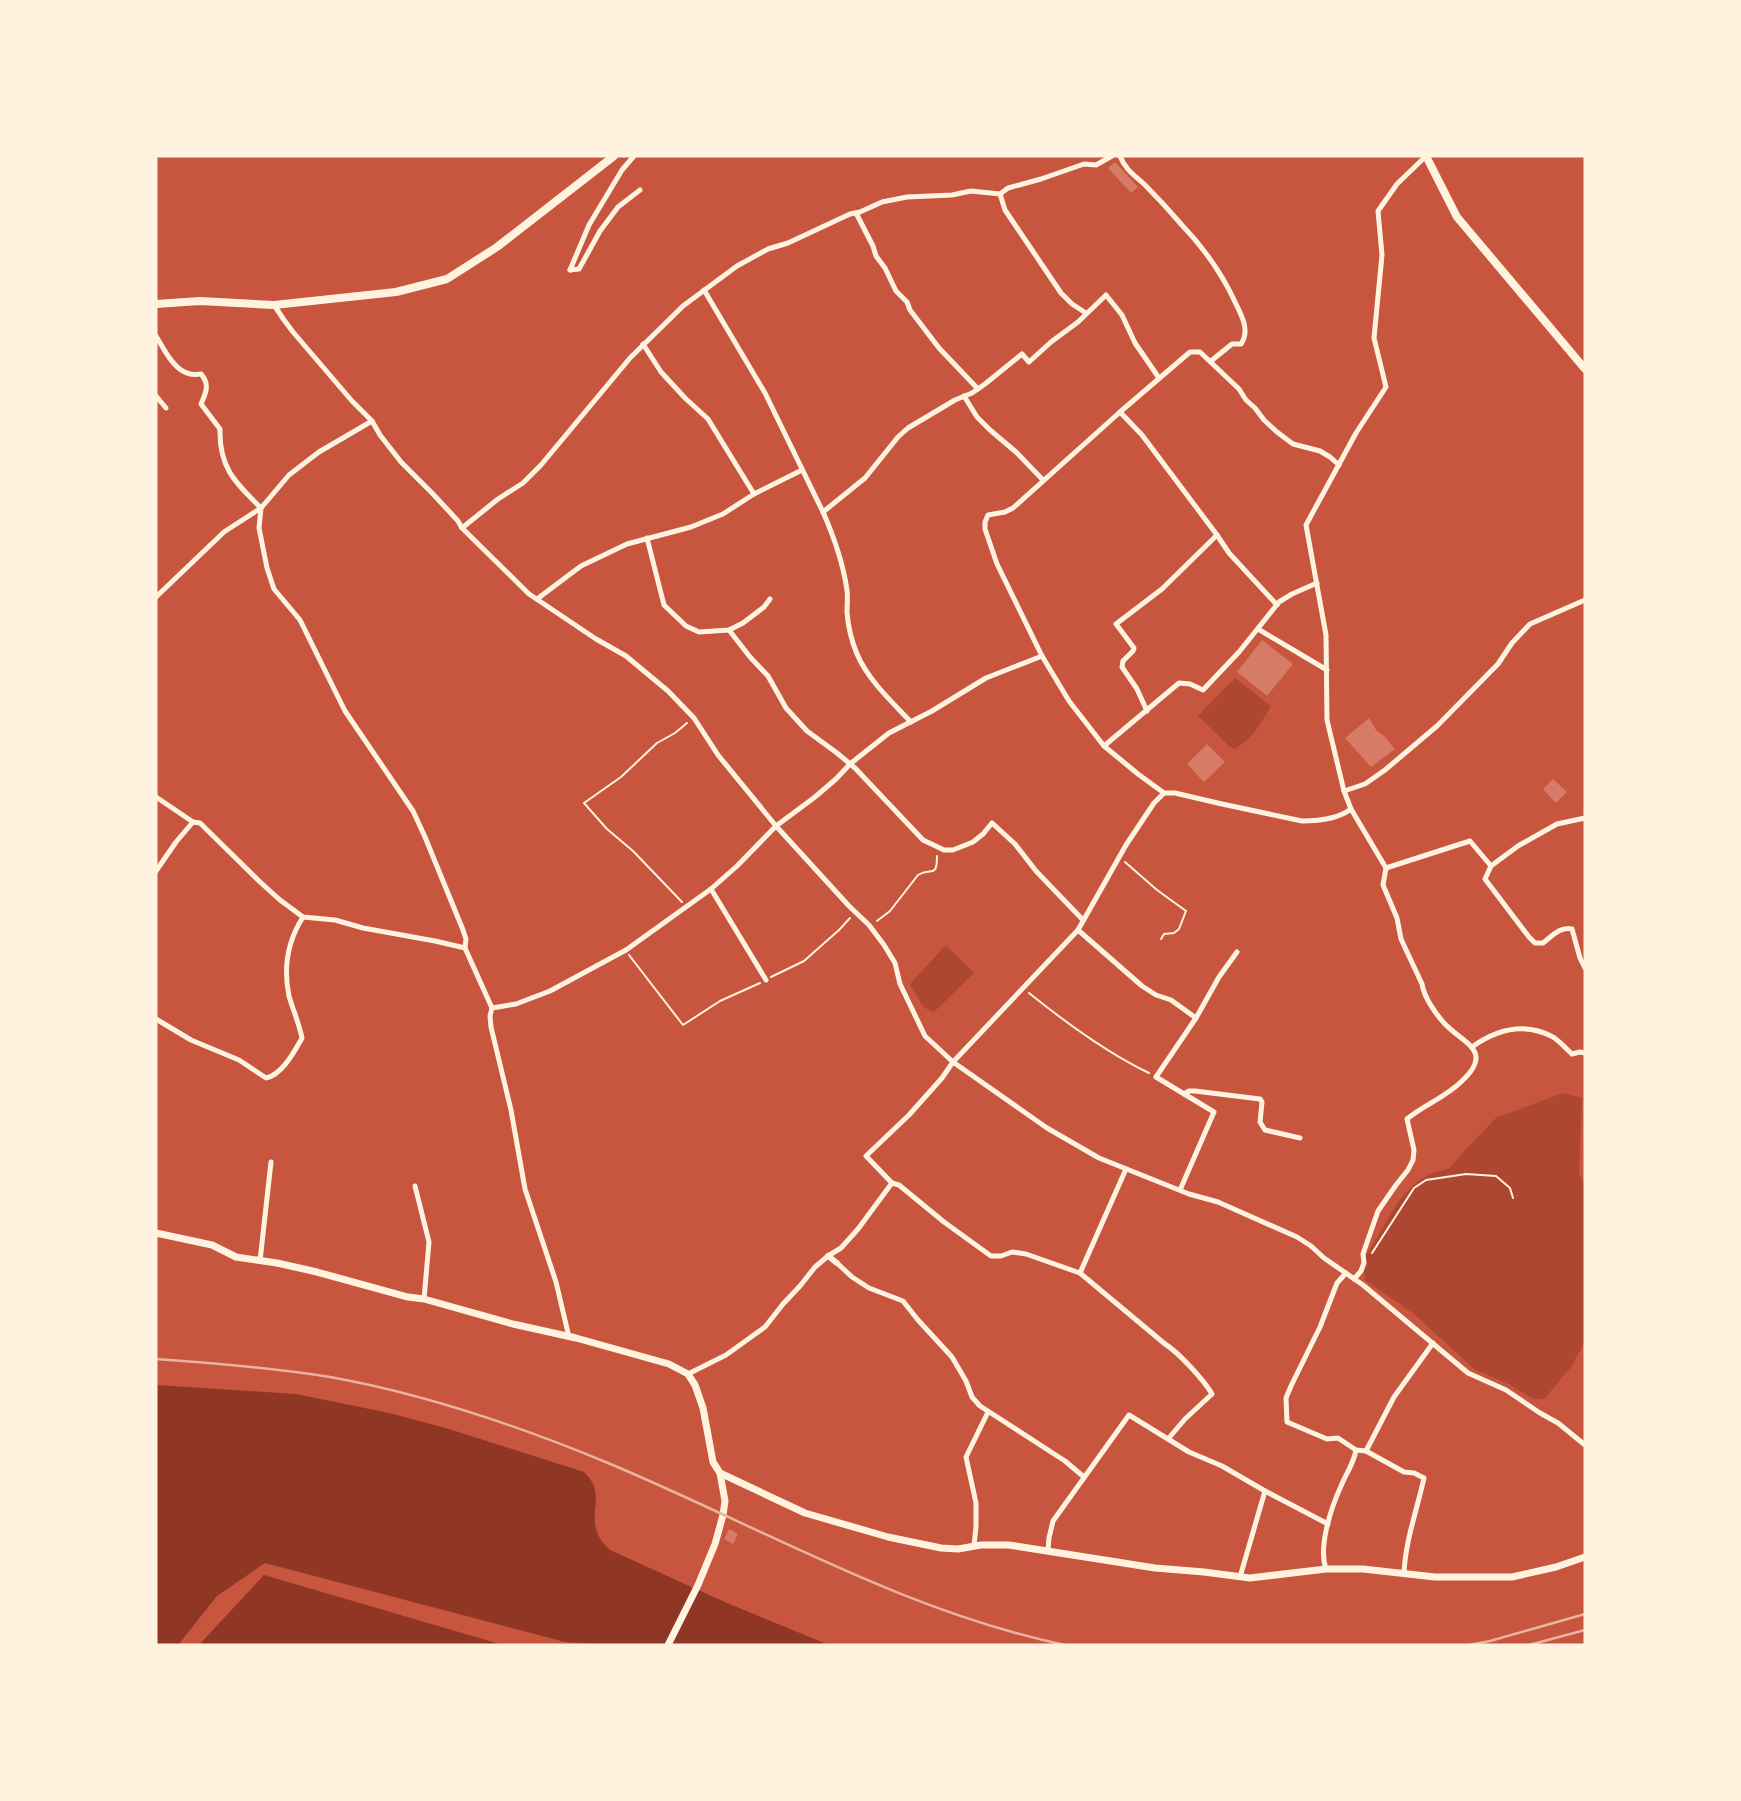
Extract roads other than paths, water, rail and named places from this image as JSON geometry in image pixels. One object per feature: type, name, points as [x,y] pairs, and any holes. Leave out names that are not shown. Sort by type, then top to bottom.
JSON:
[{"type":"main road","points":[[156,304],[200,302],[274,305],[396,292],[447,279],[497,247],[614,156]]},
{"type":"main road","points":[[1426,156],[1457,217],[1585,369]]},
{"type":"main road","points":[[156,1233],[212,1245],[236,1256],[296,1266],[569,1337],[669,1364],[688,1374],[703,1408],[713,1462],[720,1473],[725,1501],[715,1544],[668,1645]]},
{"type":"main road","points":[[720,1473],[806,1513],[888,1537],[941,1548],[1009,1545],[1155,1568],[1250,1578],[1326,1569],[1363,1569],[1454,1578],[1512,1577],[1585,1557]]},
{"type":"street","points":[[634,156],[622,170],[589,225],[570,270],[579,269],[600,231],[618,207],[640,190]]},
{"type":"street","points":[[462,528],[523,483],[643,344],[683,306],[737,266],[768,249],[882,202],[971,191],[1000,194],[1008,188],[1084,164],[1096,165],[1112,156]]},
{"type":"street","points":[[1120,156],[1131,173],[1184,226],[1212,259],[1245,324],[1245,338],[1241,344],[1232,344],[1211,361]]},
{"type":"street","points":[[1354,1279],[1364,1263],[1363,1254],[1378,1211],[1413,1160],[1414,1150],[1408,1119],[1461,1083],[1476,1063],[1472,1047],[1444,1024],[1423,991],[1423,984],[1401,939],[1397,918],[1383,885],[1385,868],[1351,809],[1344,791],[1327,720],[1326,635],[1306,525],[1356,433],[1386,387],[1374,338],[1382,255],[1378,211],[1397,184],[1426,156]]},
{"type":"street","points":[[1000,194],[1005,209],[1061,293],[1086,313]]},
{"type":"street","points":[[858,212],[876,256],[896,291],[907,302],[939,348],[978,389]]},
{"type":"street","points":[[705,290],[765,393],[823,512],[842,565],[847,592],[847,613],[857,655],[883,692],[911,722]]},
{"type":"street","points":[[823,512],[865,478],[908,428],[978,389],[1022,354],[1030,362],[1106,295],[1122,315],[1135,343],[1159,378]]},
{"type":"street","points":[[274,305],[293,332],[372,421],[401,462],[512,578],[537,599],[626,656],[668,691],[694,718],[718,755],[776,825],[869,925],[895,963],[900,984],[925,1036],[953,1062],[1046,1128],[1099,1158],[1218,1202],[1288,1232],[1354,1279],[1468,1373],[1506,1390],[1558,1423],[1585,1445]]},
{"type":"street","points":[[156,336],[171,360],[181,370],[190,374],[201,374],[206,379],[205,395],[201,404],[220,429],[222,458],[236,483],[261,508]]},
{"type":"street","points":[[643,344],[661,372],[708,419],[754,494]]},
{"type":"street","points":[[1339,465],[1320,451],[1293,444],[1264,420],[1234,383],[1211,361],[1200,352],[1190,352],[1013,508],[988,515],[985,529],[997,564],[1042,656],[1069,701],[1104,746],[1138,775],[1164,793],[1175,793],[1302,821],[1343,815],[1351,809]]},
{"type":"street","points":[[964,396],[984,424],[1043,480]]},
{"type":"street","points":[[156,397],[166,408]]},
{"type":"street","points":[[1119,412],[1142,435],[1229,553],[1277,606]]},
{"type":"street","points":[[156,597],[224,532],[261,508],[289,475],[319,452],[372,421]]},
{"type":"street","points":[[537,599],[581,566],[626,544],[658,537],[713,518],[802,470]]},
{"type":"street","points":[[261,508],[259,528],[274,589],[300,620],[345,711],[413,811],[429,845],[463,930],[466,948],[492,1008],[491,1027],[511,1110],[525,1189],[556,1282],[569,1337]]},
{"type":"street","points":[[1147,710],[1122,667],[1134,648],[1116,624],[1162,589],[1217,535]]},
{"type":"street","points":[[647,538],[664,605],[686,626],[699,632],[729,630],[764,607],[769,599]]},
{"type":"street","points":[[1104,746],[1179,683],[1190,684],[1203,690],[1277,606],[1292,594],[1317,583]]},
{"type":"street","points":[[1344,791],[1365,783],[1385,770],[1437,726],[1498,664],[1512,643],[1530,624],[1585,600]]},
{"type":"street","points":[[1258,629],[1327,670]]},
{"type":"street","points":[[729,630],[768,676],[786,708],[807,732],[850,764],[923,840],[937,848],[953,850],[973,842],[992,823],[1015,844],[1036,872],[1083,920]]},
{"type":"street","points":[[492,1008],[516,1004],[550,991],[626,950],[711,889],[776,825],[815,797],[889,733],[986,678],[1042,656]]},
{"type":"street","points":[[1164,793],[1154,803],[1118,857],[1078,930],[953,1062],[909,1115],[866,1156],[892,1183],[899,1185],[991,1256],[1012,1252],[1026,1254],[1080,1273],[1174,1349],[1212,1394],[1168,1439]]},
{"type":"street","points":[[156,797],[193,822],[200,823],[266,888],[303,917],[335,920],[466,948]]},
{"type":"street","points":[[1585,818],[1557,824],[1518,846],[1492,866],[1485,879],[1535,943],[1543,943],[1560,930],[1568,927],[1572,929],[1585,968]]},
{"type":"street","points":[[156,871],[193,822]]},
{"type":"street","points":[[1385,868],[1471,841],[1492,866]]},
{"type":"street","points":[[711,889],[766,980]]},
{"type":"street","points":[[156,1019],[191,1040],[239,1060],[266,1078],[274,1077],[302,1038],[289,996],[286,958],[303,917]]},
{"type":"street","points":[[1078,930],[1142,986],[1171,1000],[1196,1018]]},
{"type":"street","points":[[1180,1190],[1214,1112],[1156,1077],[1237,952]]},
{"type":"street","points":[[1472,1047],[1507,1030],[1529,1029],[1552,1036],[1572,1054],[1585,1053]]},
{"type":"street","points":[[1184,1094],[1195,1091],[1260,1099],[1260,1122],[1265,1130],[1300,1138]]},
{"type":"street","points":[[260,1261],[271,1162]]},
{"type":"street","points":[[1080,1273],[1126,1169]]},
{"type":"street","points":[[688,1374],[726,1355],[765,1327],[815,1268],[841,1248],[858,1229],[892,1183]]},
{"type":"street","points":[[415,1186],[429,1242],[424,1299]]},
{"type":"street","points":[[828,1256],[869,1288],[903,1301],[952,1357],[972,1397],[988,1412],[1065,1461],[1084,1477]]},
{"type":"street","points":[[1346,1273],[1337,1283],[1320,1327],[1286,1398],[1287,1422],[1327,1439],[1338,1438],[1356,1450],[1366,1451],[1404,1472],[1424,1478],[1405,1562],[1405,1574]]},
{"type":"street","points":[[1366,1451],[1394,1397],[1433,1343]]},
{"type":"street","points":[[974,1546],[976,1503],[966,1457],[988,1412]]},
{"type":"street","points":[[1048,1550],[1053,1521],[1129,1415],[1189,1452],[1243,1476],[1265,1491],[1328,1524]]},
{"type":"street","points":[[1326,1569],[1322,1546],[1333,1503],[1356,1450]]},
{"type":"street","points":[[1240,1577],[1265,1491]]},
{"type":"railway","points":[[156,1359],[330,1377],[401,1392],[471,1412],[608,1463],[889,1589],[1005,1630],[1065,1645]]},
{"type":"railway","points":[[1469,1645],[1585,1614]]},
{"type":"railway","points":[[1529,1645],[1585,1630]]}]
